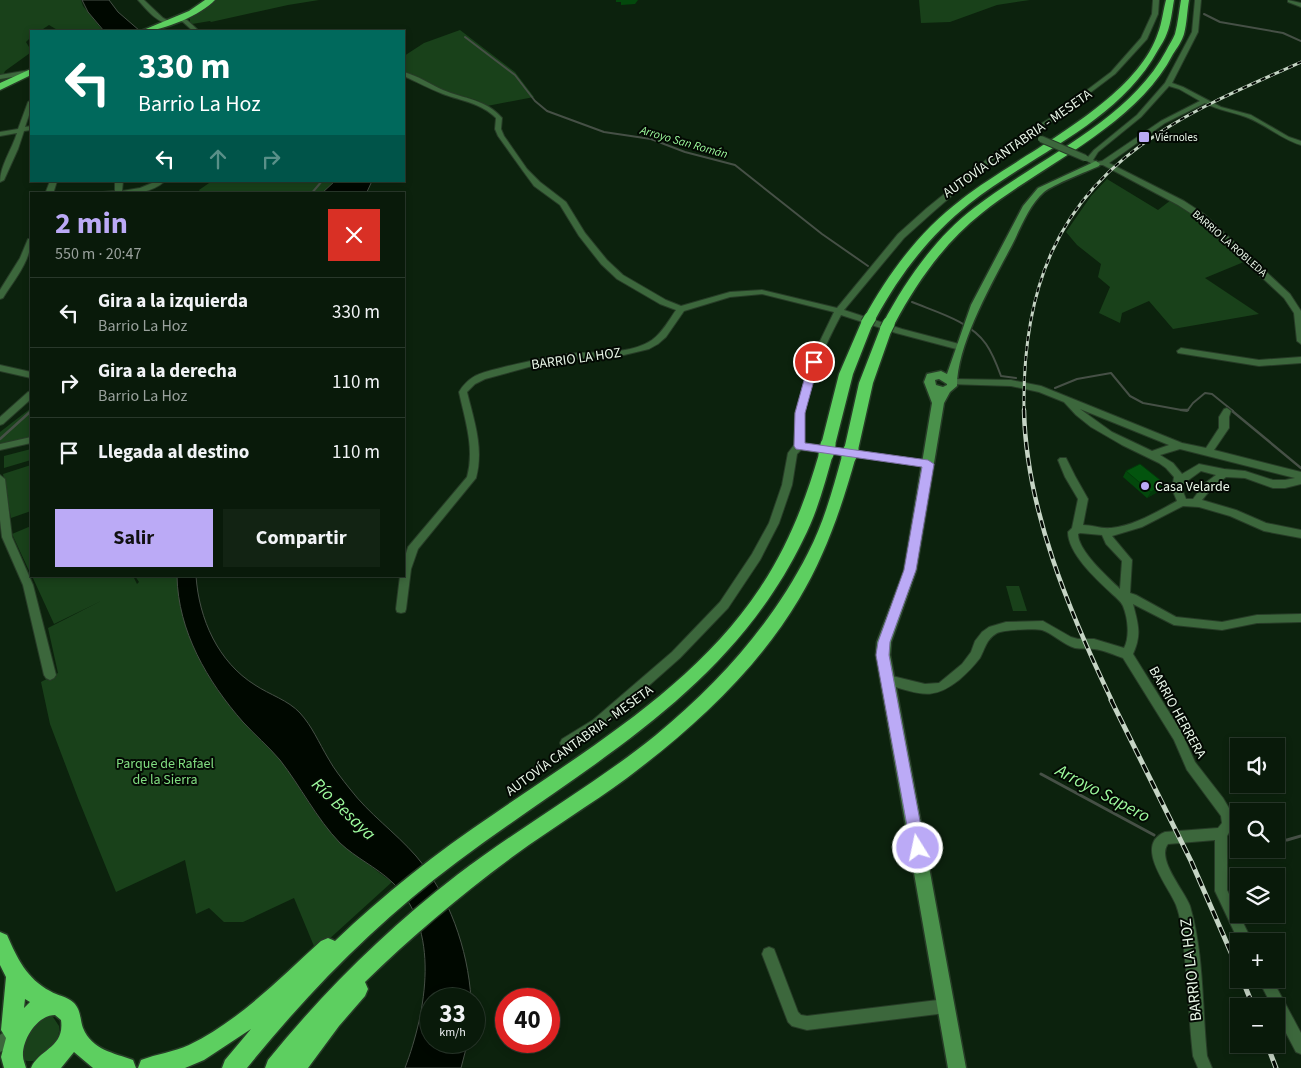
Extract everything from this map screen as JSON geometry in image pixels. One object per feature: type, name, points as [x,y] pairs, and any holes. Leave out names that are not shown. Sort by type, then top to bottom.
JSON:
[{"type":"highway","points":[[148,30],[196,11],[211,0]]},
{"type":"highway","name":"AUTOVÍA CANTABRIA - MESETA","points":[[233,1068],[322,960],[475,832],[624,735],[666,702],[704,667],[738,630],[781,568],[797,538],[814,495],[850,363],[869,320],[898,271],[940,223],[981,190],[1081,125],[1129,83],[1147,62],[1163,37],[1169,16],[1170,0]]},
{"type":"highway","points":[[276,1068],[350,990],[498,861],[567,816],[575,804],[622,771],[684,722],[735,672],[768,633],[799,588],[820,548],[838,500],[866,383],[887,326],[922,270],[964,223],[1004,191],[1108,121],[1145,86],[1164,64],[1177,42],[1184,20],[1185,0]]},
{"type":"highway","points":[[0,87],[30,72]]},
{"type":"highway","points":[[0,942],[16,977],[30,991],[42,999],[64,1008],[68,1012],[72,1023],[72,1030],[58,1062],[42,1068]]},
{"type":"highway","points":[[150,1068],[163,1066],[190,1056],[223,1037],[322,960]]},
{"type":"highway","points":[[9,1067],[6,1052],[7,1037],[16,977]]},
{"type":"highway","points":[[295,1068],[332,1019],[350,990]]},
{"type":"highway","points":[[7,1037],[22,1018],[34,1009],[54,1004]]},
{"type":"highway","points":[[72,1030],[82,1046],[92,1056],[106,1064],[124,1068]]},
{"type":"street","points":[[141,0],[166,24]]},
{"type":"street","points":[[566,743],[597,724],[676,655],[724,605],[756,557],[774,523],[787,485],[793,454],[799,446],[800,413],[814,362],[839,311],[901,236],[998,153],[1052,119],[1100,84],[1138,47],[1153,21],[1156,0]]},
{"type":"street","points":[[1094,162],[1096,151],[1139,116],[1168,84],[1195,32],[1198,0]]},
{"type":"street","points":[[1290,2],[1301,5]]},
{"type":"street","points":[[180,18],[195,30]]},
{"type":"street","points":[[0,77],[30,72]]},
{"type":"street","points":[[405,74],[446,93],[476,101],[495,114],[499,118],[498,129],[501,136],[525,170],[537,184],[562,204],[604,262],[620,277],[663,302],[680,309],[730,295],[762,292],[839,311],[899,331],[960,347]]},
{"type":"street","points":[[1168,84],[1181,88],[1222,109],[1248,116],[1287,138],[1301,143]]},
{"type":"street","points":[[957,1068],[883,655],[884,642],[910,570],[938,403],[950,385],[955,360],[987,282],[1026,208],[1035,197],[1055,183],[1163,122],[1205,101]]},
{"type":"street","points":[[0,180],[12,157],[30,105]]},
{"type":"street","points":[[1041,139],[1038,134],[1052,119]]},
{"type":"street","points":[[0,134],[30,128]]},
{"type":"street","name":"BARRIO LA ROBLEDA","points":[[1027,135],[1041,139],[1094,162],[1181,203],[1211,225],[1287,296],[1298,314],[1300,336]]},
{"type":"street","points":[[124,192],[146,188],[160,182]]},
{"type":"street","points":[[0,296],[24,258],[30,243]]},
{"type":"street","name":"BARRIO LA HOZ","points":[[401,609],[406,570],[413,547],[471,478],[475,470],[475,448],[463,392],[467,386],[484,375],[543,360],[620,352],[645,346],[661,336],[680,309]]},
{"type":"street","points":[[1181,351],[1259,362],[1301,360]]},
{"type":"street","points":[[938,403],[929,380],[955,360]]},
{"type":"street","points":[[0,368],[30,375]]},
{"type":"street","points":[[937,375],[950,385]]},
{"type":"street","points":[[933,388],[950,385],[1018,384],[1041,389],[1180,446],[1301,476]]},
{"type":"street","points":[[0,422],[30,395]]},
{"type":"street","points":[[1067,400],[1076,410],[1100,429],[1172,466],[1179,477],[1177,489],[1182,502]]},
{"type":"street","points":[[1208,452],[1224,428],[1224,417],[1227,412]]},
{"type":"street","points":[[0,448],[30,440]]},
{"type":"street","points":[[799,446],[928,464]]},
{"type":"street","points":[[1151,456],[1159,451],[1180,446]]},
{"type":"street","points":[[888,680],[925,689],[935,689],[943,686],[966,667],[976,654],[979,644],[986,635],[1006,626],[1043,625],[1068,641],[1078,644],[1094,644],[1127,654],[1133,642],[1133,628],[1128,603],[1094,571],[1072,537],[1073,532],[1077,529],[1083,499],[1062,460]]},
{"type":"street","points":[[1179,482],[1200,467],[1224,473],[1245,475],[1279,485],[1301,480]]},
{"type":"street","points":[[1195,503],[1208,486],[1224,473]]},
{"type":"street","points":[[0,479],[7,537],[28,585],[50,674]]},
{"type":"street","points":[[1077,529],[1112,532],[1149,521],[1182,502],[1195,503],[1233,513],[1264,527],[1301,534]]},
{"type":"street","points":[[1105,532],[1110,541],[1127,560],[1125,576],[1127,590],[1123,597]]},
{"type":"street","points":[[1123,597],[1132,598],[1174,620],[1222,626],[1257,620],[1301,618]]},
{"type":"street","name":"BARRIO HERRERA","points":[[1127,654],[1178,738],[1190,766],[1227,815],[1228,824],[1221,834]]},
{"type":"street","points":[[1221,834],[1221,891],[1241,933]]},
{"type":"street","name":"BARRIO LA HOZ","points":[[1205,1068],[1200,1056],[1192,960],[1182,904],[1157,852],[1160,842],[1165,838],[1221,834]]},
{"type":"street","points":[[769,954],[793,1017],[797,1021],[807,1023],[946,1006]]},
{"type":"street","points":[[1270,988],[1301,1047]]},
{"type":"green space","points":[[0,0],[81,0],[83,6],[102,30],[57,30],[49,25],[42,30],[30,30],[30,38],[26,42],[30,53],[5,71],[2,78],[7,80],[0,84]]},
{"type":"green space","points":[[215,0],[319,0],[211,22],[192,24],[190,22],[190,17]]},
{"type":"green space","points":[[919,0],[1030,0],[997,5],[950,22],[921,23]]},
{"type":"green space","points":[[460,30],[515,72],[534,97],[487,106],[471,98],[443,91],[405,72],[405,55],[424,43]]},
{"type":"green space","points":[[1107,179],[1158,210],[1171,200],[1201,216],[1251,259],[1205,278],[1259,314],[1173,329],[1149,301],[1122,313],[1120,323],[1099,313],[1110,287],[1098,277],[1101,264],[1077,245],[1066,232],[1091,196]]},
{"type":"green space","points":[[211,182],[334,182],[323,192],[200,192],[199,190]]},
{"type":"green space","points":[[30,409],[30,438],[0,444],[0,432]]},
{"type":"green space","points":[[30,449],[30,460],[4,468],[4,456]]},
{"type":"green space","points":[[30,465],[30,511],[11,518],[3,474]]},
{"type":"green space","points":[[30,526],[30,573],[12,534]]},
{"type":"green space","name":"Parque de Rafael de la Sierra","points":[[32,577],[134,577],[137,584],[139,582],[136,577],[177,577],[183,617],[189,635],[196,653],[216,687],[246,724],[280,760],[316,813],[337,838],[392,882],[316,951],[294,898],[243,922],[224,922],[209,908],[196,914],[185,860],[116,892],[50,724],[41,682],[58,673],[48,628],[101,601],[54,624]]},
{"type":"green space","points":[[1006,586],[1019,586],[1027,611],[1013,611]]},
{"type":"green space","points":[[47,1016],[53,1017],[59,1026],[57,1040],[53,1047],[42,1058],[28,1061],[21,1059],[19,1034]]},
{"type":"water","points":[[82,0],[109,0],[118,12],[139,30],[103,30],[88,12]]},
{"type":"water","points":[[334,182],[372,182],[367,192],[323,192]]},
{"type":"water","name":"Río Besaya","points":[[177,577],[196,577],[201,608],[206,623],[221,652],[242,675],[300,713],[312,729],[333,766],[357,798],[400,839],[428,871],[455,923],[466,961],[470,988],[424,988],[424,946],[418,923],[408,901],[392,882],[340,843],[316,813],[280,760],[230,706],[218,690],[197,654],[183,616]]},
{"type":"water","points":[[420,1016],[420,1053],[465,1053],[461,1068],[405,1068]]},
{"type":"building","points":[[1140,464],[1165,484],[1151,492],[1126,471]]},
{"type":"waterway","points":[[1204,14],[1220,22],[1283,33],[1301,41]]},
{"type":"waterway","name":"Arroyo San Román","points":[[465,37],[515,75],[535,101],[547,111],[604,132],[651,139],[685,152],[735,165],[822,234],[868,266]]},
{"type":"waterway","points":[[313,192],[321,182]]},
{"type":"waterway","name":"Arroyo San Román","points":[[912,302],[952,318],[971,329],[986,344],[1001,376],[1016,378]]},
{"type":"waterway","name":"Arroyo San Román","points":[[1055,388],[1077,379],[1111,373],[1130,396],[1143,403],[1182,410]]},
{"type":"waterway","name":"Arroyo San Román","points":[[1188,410],[1205,393],[1212,394],[1233,411]]},
{"type":"waterway","name":"Arroyo San Román","points":[[1182,410],[1188,410]]},
{"type":"waterway","name":"Arroyo San Román","points":[[1182,410],[1188,410]]},
{"type":"waterway","name":"Arroyo San Román","points":[[1231,410],[1301,468]]},
{"type":"waterway","points":[[0,439],[30,412]]},
{"type":"waterway","name":"Arroyo Sapero","points":[[1041,774],[1154,835]]},
{"type":"waterway","name":"Arroyo Sapero","points":[[1285,840],[1301,836]]},
{"type":"railway","points":[[1024,410],[1025,368],[1030,327],[1038,288],[1052,252],[1070,219],[1094,188],[1123,159],[1159,133],[1228,95],[1301,62]]},
{"type":"railway","points":[[1024,410],[1027,448],[1033,485],[1053,560],[1066,597],[1112,701]]},
{"type":"railway","points":[[1111,700],[1191,861],[1230,950]]},
{"type":"railway","points":[[1246,988],[1250,998]]},
{"type":"railway","points":[[1270,1053],[1276,1068]]},
{"type":"place","name":"Viérnoles","points":[[1144,137]]},
{"type":"place","name":"Casa Velarde","points":[[1145,486]]},
{"type":"route","points":[[814,362],[800,413],[799,446],[928,464],[910,570],[884,642],[883,655],[918,848]]}]
